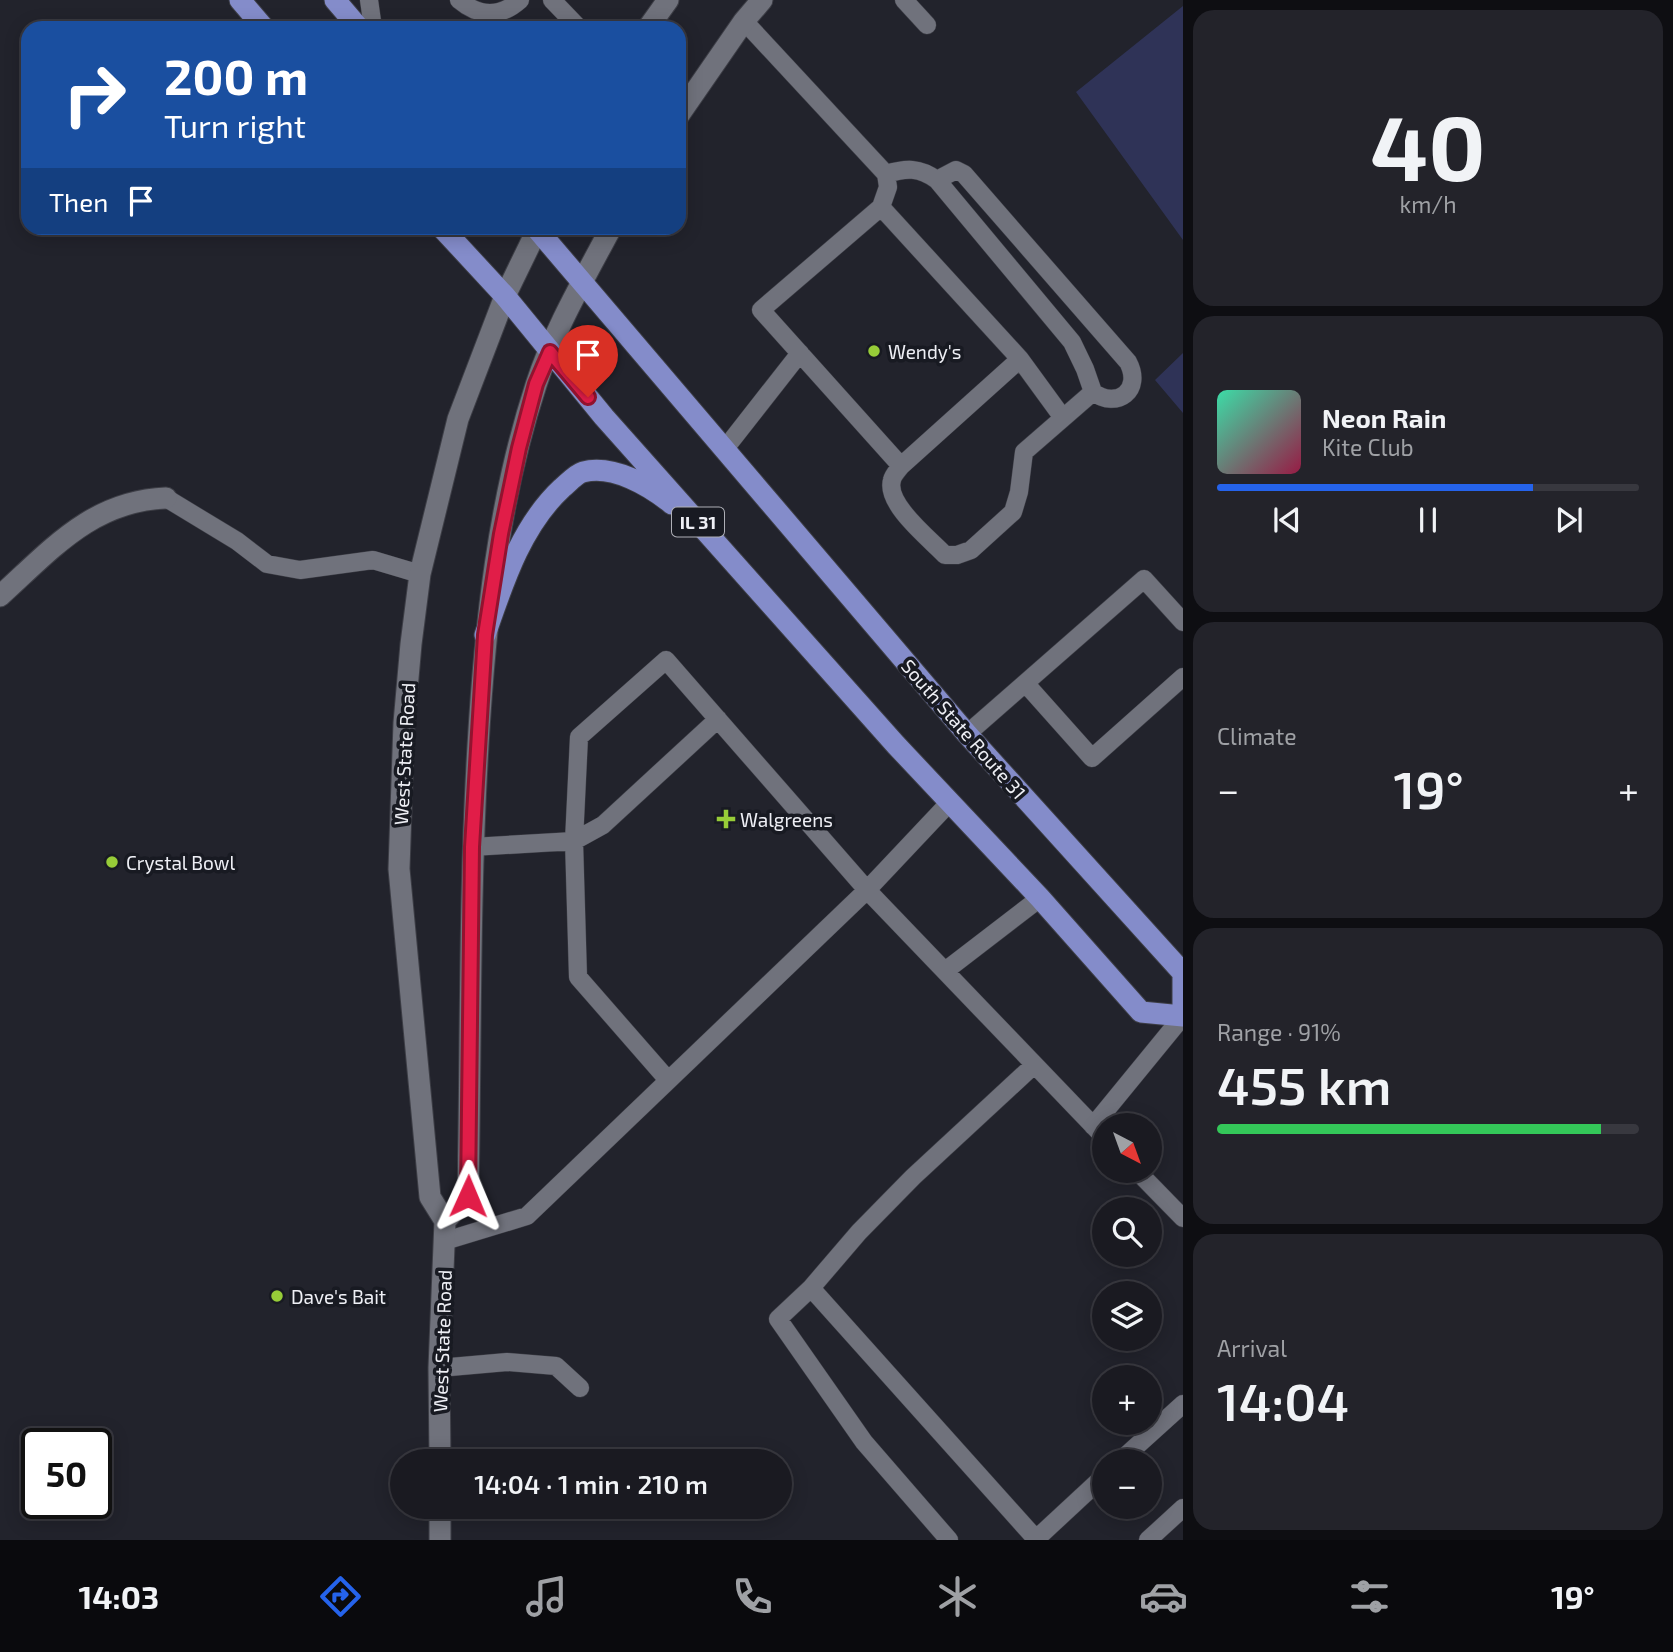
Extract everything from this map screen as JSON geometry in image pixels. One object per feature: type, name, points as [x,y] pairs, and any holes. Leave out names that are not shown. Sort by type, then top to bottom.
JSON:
[{"type":"main road","points":[[240,0],[258,21]]},
{"type":"main road","points":[[335,0],[353,21]]},
{"type":"main road","points":[[654,21],[668,0]]},
{"type":"main road","points":[[686,105],[744,21],[762,0]]},
{"type":"main road","name":"IL 31","points":[[448,235],[505,296],[550,352],[896,745],[1040,898],[1141,1012],[1183,1015]]},
{"type":"main road","name":"West State Road","points":[[440,1449],[439,1368],[445,1231],[430,1197],[399,869],[404,723],[420,575],[458,419],[505,296],[534,235]]},
{"type":"main road","name":"South State Route 31","points":[[543,235],[967,734],[1183,972],[1183,1015]]},
{"type":"main road","points":[[445,1231],[468,1196],[472,847],[485,635],[501,534],[536,384],[582,282],[607,235]]},
{"type":"main road","points":[[485,635],[508,570],[527,534],[548,501],[581,472],[605,470],[635,481],[666,498],[703,527]]},
{"type":"main road","points":[[0,596],[77,527],[118,507],[147,499],[166,498]]},
{"type":"main road","points":[[440,1519],[440,1540]]},
{"type":"lane","points":[[369,0],[372,21]]},
{"type":"lane","points":[[458,0],[469,9],[486,15],[509,10],[520,0]]},
{"type":"lane","points":[[552,0],[572,21]]},
{"type":"lane","points":[[904,0],[928,25]]},
{"type":"lane","points":[[744,21],[886,174],[888,187],[881,207],[761,310],[901,466]]},
{"type":"lane","points":[[886,174],[906,168],[926,172],[937,180],[1072,342],[1093,392],[1111,399],[1124,396],[1132,385],[1134,373],[1128,362],[964,174],[956,170],[937,180]]},
{"type":"lane","points":[[881,207],[1020,359],[1063,418]]},
{"type":"lane","points":[[724,450],[800,353]]},
{"type":"lane","points":[[1020,359],[901,466],[892,480],[892,495],[898,507],[945,555],[957,555],[971,550],[1013,512],[1019,492],[1024,452],[1093,392]]},
{"type":"lane","points":[[166,498],[237,541],[267,564],[300,570],[373,561],[420,575]]},
{"type":"lane","points":[[967,734],[1144,579],[1183,622]]},
{"type":"lane","points":[[668,1080],[579,976],[574,841],[579,737],[666,660],[867,890],[1092,1124]]},
{"type":"lane","points":[[1026,684],[1092,758],[1183,677]]},
{"type":"lane","points":[[472,847],[574,841],[603,825],[718,719]]},
{"type":"lane","points":[[445,1231],[527,1216],[867,890],[950,802]]},
{"type":"lane","points":[[945,971],[1040,898]]},
{"type":"lane","points":[[1112,1113],[1183,1015]]},
{"type":"lane","points":[[949,1540],[864,1442],[778,1319],[811,1288],[913,1177],[1034,1065]]},
{"type":"lane","points":[[1149,1183],[1183,1218]]},
{"type":"lane","points":[[811,1288],[1035,1540],[1092,1487]]},
{"type":"lane","points":[[439,1368],[507,1362],[556,1366],[580,1388]]},
{"type":"lane","points":[[1133,1449],[1183,1404]]},
{"type":"lane","points":[[1148,1540],[1183,1508]]},
{"type":"shaded area","points":[[1183,6],[1183,240],[1076,92]]},
{"type":"shaded area","points":[[1183,353],[1183,413],[1155,380]]},
{"type":"place","name":"Wendy's","points":[[874,351]]},
{"type":"place","name":"Walgreens","points":[[726,819]]},
{"type":"place","name":"Crystal Bowl","points":[[112,862]]},
{"type":"place","name":"Dave's Bait","points":[[277,1296]]},
{"type":"route","points":[[468,1196],[472,847],[485,635],[501,534],[519,448],[536,384],[550,352],[588,397]]}]
